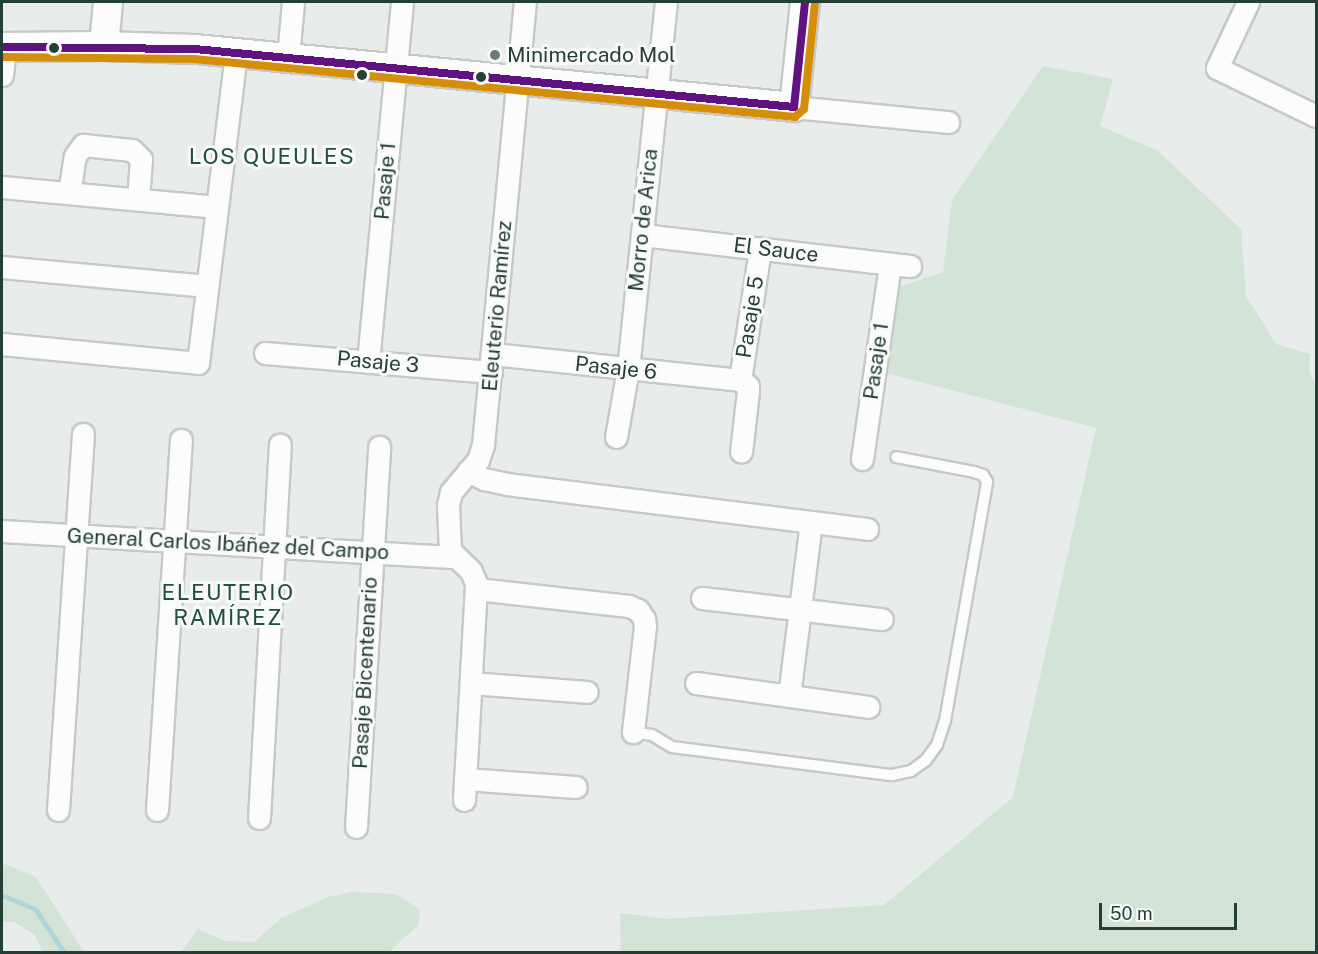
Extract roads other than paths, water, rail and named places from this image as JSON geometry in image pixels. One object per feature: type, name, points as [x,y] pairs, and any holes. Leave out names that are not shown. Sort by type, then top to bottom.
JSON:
[{"type":"street","points":[[104,46],[108,2]]},
{"type":"street","points":[[288,57],[293,2]]},
{"type":"street","name":"Pasaje 1","points":[[368,362],[402,2]]},
{"type":"street","name":"Eleuterio Ramírez","points":[[454,557],[448,544],[448,505],[451,492],[478,460],[483,445],[525,2]]},
{"type":"street","name":"Morro de Arica","points":[[616,437],[628,369],[666,2]]},
{"type":"street","points":[[794,107],[805,2]]},
{"type":"street","points":[[1248,2],[1217,68],[1317,116]]},
{"type":"street","points":[[2,75],[3,47],[104,46],[288,57],[948,122]]},
{"type":"street","points":[[2,344],[198,363],[236,53]]},
{"type":"street","points":[[69,193],[78,149],[83,146],[103,147],[132,150],[138,154],[141,159],[138,199]]},
{"type":"street","points":[[2,187],[217,207]]},
{"type":"street","name":"El Sauce","points":[[642,235],[900,265]]},
{"type":"street","name":"Pasaje 5","points":[[741,452],[748,386],[740,380],[760,249]]},
{"type":"street","name":"Pasaje 1","points":[[862,459],[900,265]]},
{"type":"street","points":[[2,267],[207,286]]},
{"type":"street","name":"Pasaje 3","points":[[265,353],[368,362],[492,363]]},
{"type":"street","name":"Pasaje 6","points":[[492,363],[628,369],[740,380]]},
{"type":"street","points":[[58,810],[83,434]]},
{"type":"street","points":[[157,810],[181,440]]},
{"type":"street","points":[[259,818],[280,445]]},
{"type":"street","name":"Pasaje Bicentenario","points":[[356,827],[379,447]]},
{"type":"street","points":[[468,471],[507,484],[867,529]]},
{"type":"street","points":[[789,696],[811,522]]},
{"type":"street","name":"General Carlos Ibáñez del Campo","points":[[2,531],[454,557]]},
{"type":"street","points":[[454,557],[471,571],[477,589],[464,789],[576,787]]},
{"type":"street","points":[[477,589],[629,606],[638,610],[644,619],[645,626],[633,732]]},
{"type":"street","points":[[702,598],[882,619]]},
{"type":"street","points":[[471,683],[587,692]]},
{"type":"street","points":[[696,683],[868,706]]},
{"type":"lane","points":[[633,732],[652,735],[672,747],[892,775],[911,771],[926,760],[936,745],[945,721],[987,486],[986,478],[975,472],[896,457]]},
{"type":"waterway","points":[[2,895],[35,909],[64,952]]},
{"type":"place","name":"Minimercado Mol","points":[[495,55]]},
{"type":"district","name":"LOS QUEULES","points":[[272,157]]},
{"type":"district","name":"ELEUTERIO RAMÍREZ","points":[[228,604]]}]
